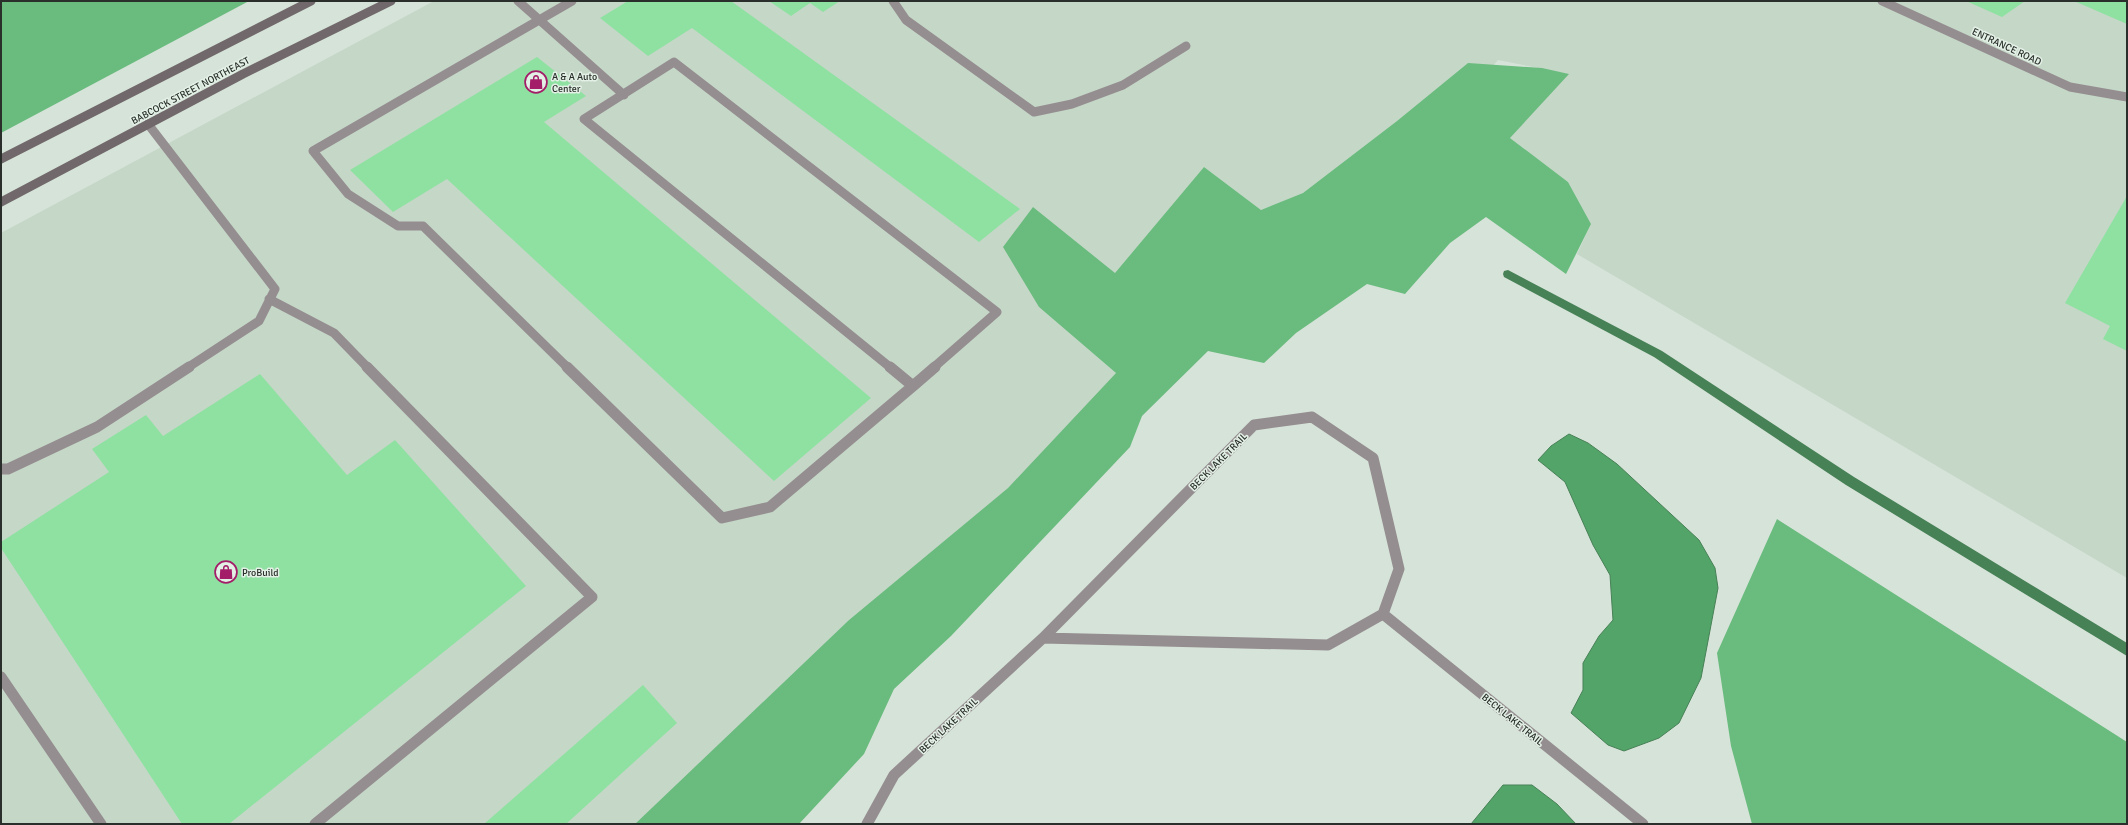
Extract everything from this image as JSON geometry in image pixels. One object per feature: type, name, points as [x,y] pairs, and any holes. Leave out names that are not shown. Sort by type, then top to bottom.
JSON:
[{"type":"main road","points":[[1,159],[311,1]]},
{"type":"main road","name":"BABCOCK STREET NORTHEAST","points":[[1,202],[244,74],[391,1]]},
{"type":"street","points":[[518,1],[624,95]]},
{"type":"street","points":[[572,1],[313,151],[348,194],[398,226],[423,226],[722,518],[770,507],[913,386],[997,312],[674,62],[624,95],[584,118],[913,386]]},
{"type":"street","points":[[893,1],[906,20],[1034,112],[1072,104],[1123,85],[1186,46]]},
{"type":"street","name":"ENTRANCE ROAD","points":[[1882,1],[2070,87],[2127,97]]},
{"type":"street","points":[[1,469],[8,469],[97,427],[259,321],[275,289],[148,124]]},
{"type":"street","points":[[269,299],[334,333],[592,598],[315,824]]},
{"type":"street","name":"BECK LAKE TRAIL","points":[[867,824],[894,775],[1043,638],[1254,425],[1312,417],[1373,458],[1399,569],[1383,614],[1642,824]]},
{"type":"street","points":[[1043,638],[1328,645],[1383,614]]},
{"type":"street","points":[[1,677],[101,824]]},
{"type":"shaded area","points":[[1,1],[249,1],[1,133]]},
{"type":"shaded area","points":[[434,1],[2127,1],[2127,578],[1577,254],[1591,224],[1568,182],[1510,138],[1568,74],[1498,60],[1490,69],[1468,63],[1397,121],[1303,193],[1261,210],[1204,167],[1115,273],[1033,207],[1039,307],[1116,373],[1008,488],[849,620],[635,824],[1,824],[1,233]]},
{"type":"shaded area","points":[[1468,63],[1542,68],[1569,74],[1510,138],[1568,182],[1591,224],[1566,274],[1486,217],[1450,243],[1405,294],[1367,284],[1296,333],[1264,363],[1208,351],[1142,416],[1130,447],[951,636],[894,689],[864,754],[799,824],[635,824],[849,620],[1008,488],[1116,373],[1039,307],[1003,247],[1033,207],[1115,273],[1204,167],[1261,210],[1303,193],[1397,121]]},
{"type":"shaded area","points":[[1569,434],[1588,443],[1617,464],[1699,540],[1715,568],[1718,588],[1701,678],[1679,723],[1659,738],[1624,751],[1608,745],[1571,713],[1583,690],[1583,663],[1599,636],[1613,620],[1610,575],[1593,545],[1565,482],[1538,460],[1551,446]]},
{"type":"shaded area","points":[[1777,519],[2127,742],[2127,824],[1752,824],[1731,746],[1717,653]]},
{"type":"shaded area","points":[[1503,785],[1532,785],[1557,804],[1576,824],[1471,824]]},
{"type":"building","points":[[628,1],[731,1],[1020,209],[979,242],[692,28],[648,56],[600,18]]},
{"type":"building","points":[[769,1],[840,1],[823,12],[810,3],[791,16]]},
{"type":"building","points":[[1966,1],[2025,1],[2002,17]]},
{"type":"building","points":[[2074,1],[2127,1],[2127,24]]},
{"type":"building","points":[[537,57],[586,96],[544,122],[871,398],[774,481],[447,179],[393,212],[350,170]]},
{"type":"building","points":[[2127,196],[2127,351],[2103,339],[2110,326],[2065,303]]},
{"type":"building","points":[[260,374],[347,475],[395,440],[526,586],[229,824],[182,824],[1,548],[1,542],[109,472],[92,449],[146,415],[163,436]]},
{"type":"building","points":[[643,685],[677,723],[566,824],[484,824]]},
{"type":"waterway","points":[[1508,274],[1658,354],[1850,481],[2127,650]]},
{"type":"place","name":"A & A Auto Center","points":[[536,82]]},
{"type":"place","name":"ProBuild","points":[[226,572]]}]
